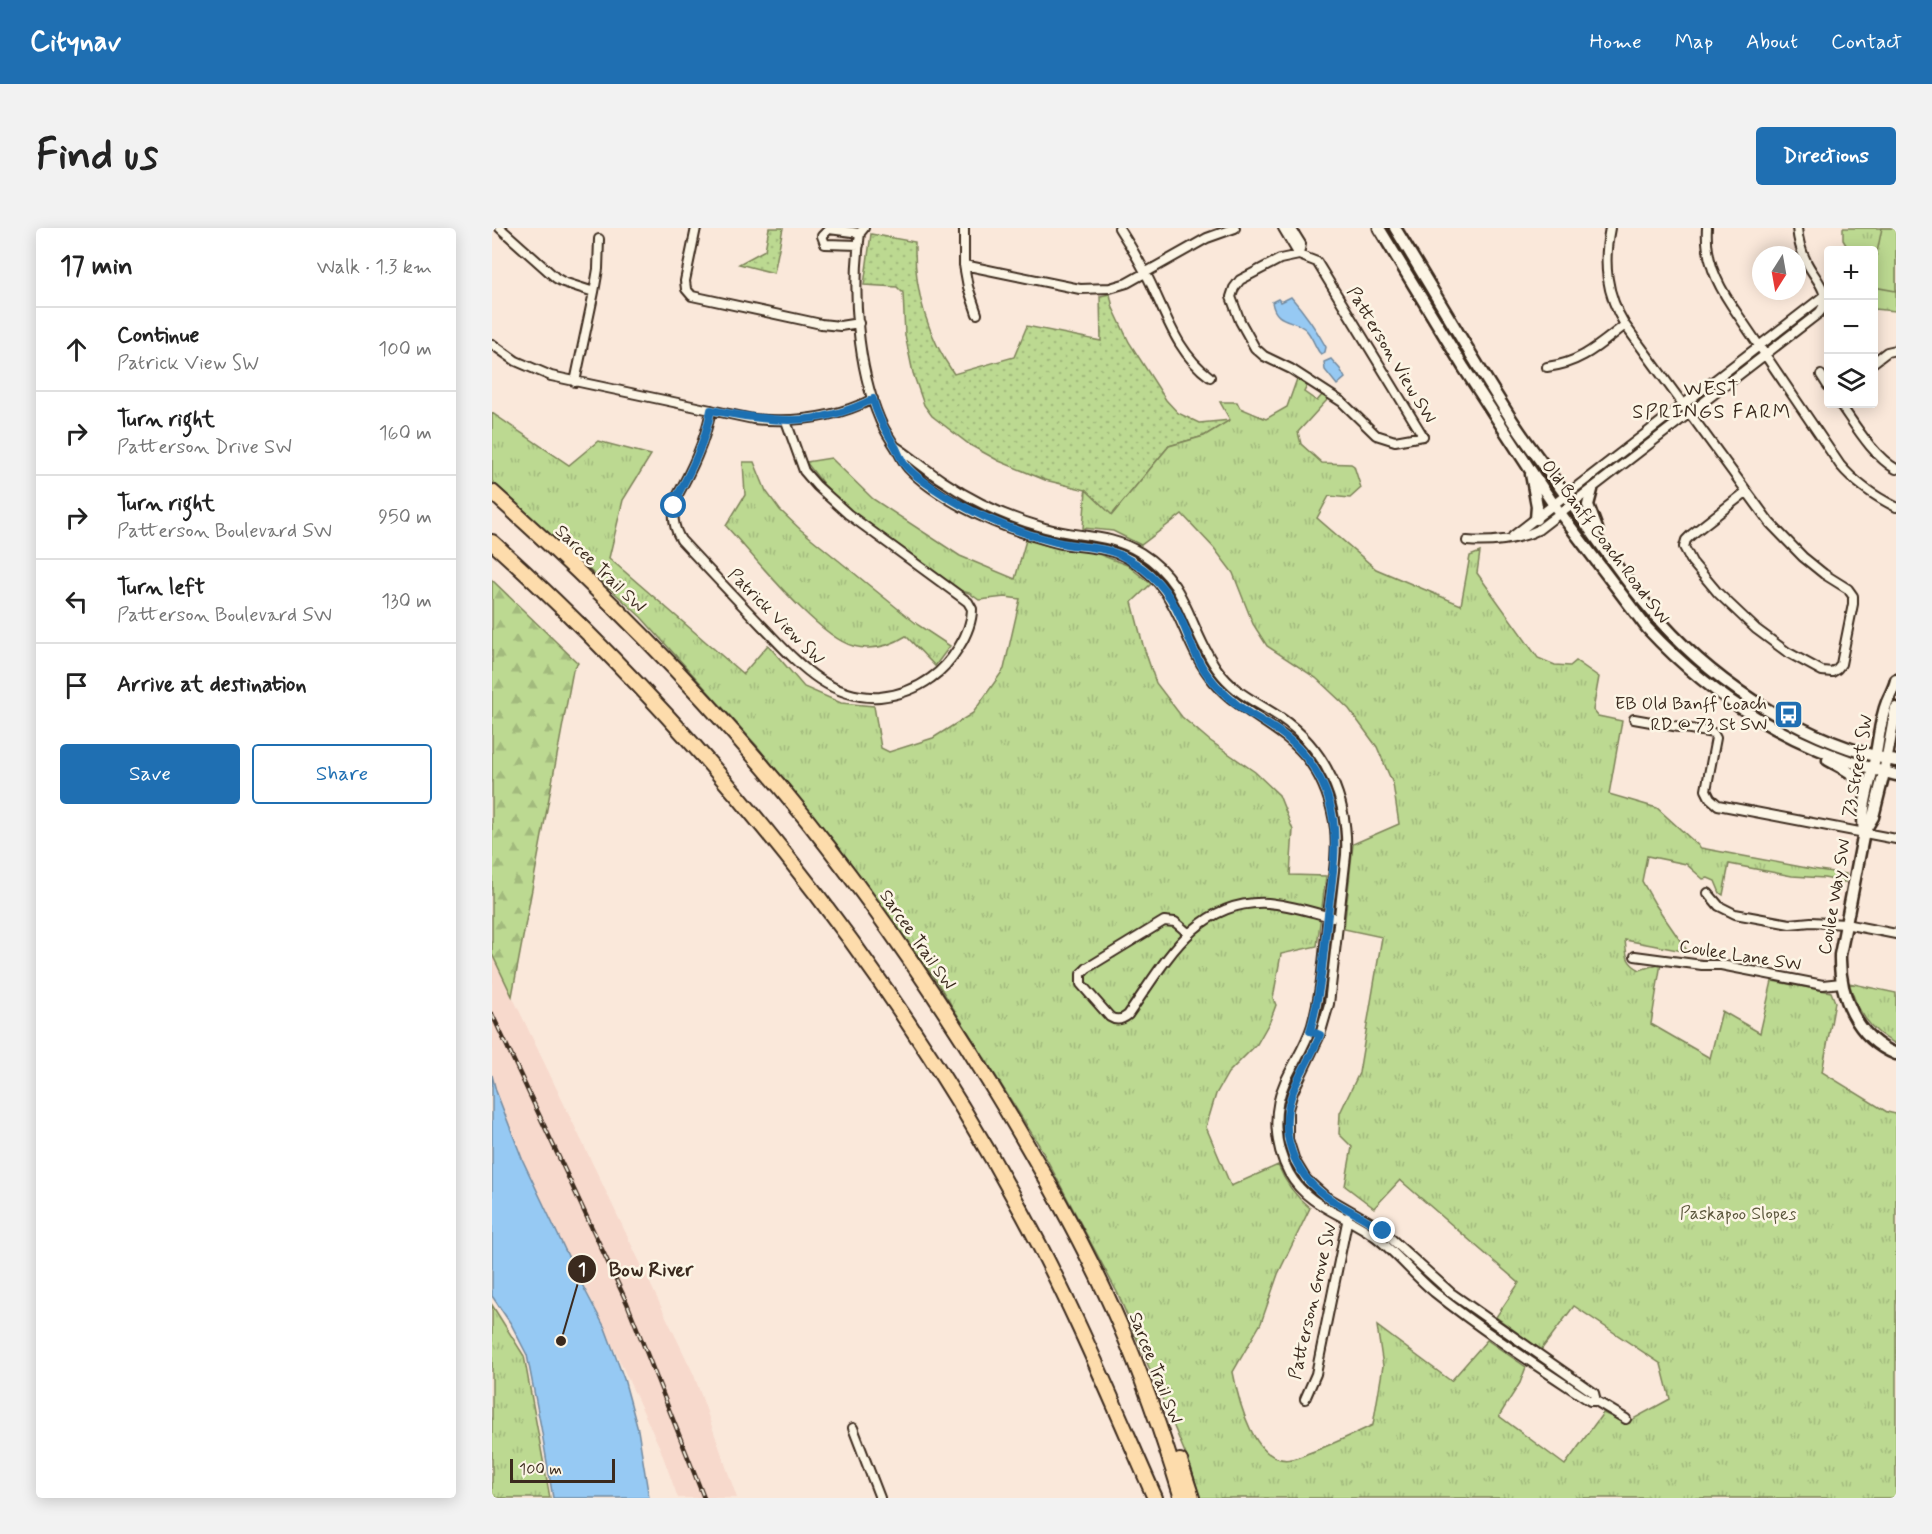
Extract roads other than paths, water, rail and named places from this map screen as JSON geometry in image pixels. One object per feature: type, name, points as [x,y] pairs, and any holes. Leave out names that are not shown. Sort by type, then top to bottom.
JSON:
[{"type":"highway","name":"Sarcee Trail SW","points":[[492,492],[573,566],[666,660],[754,756],[827,846],[905,953],[994,1090],[1068,1220],[1120,1324],[1158,1425],[1182,1498]]},
{"type":"highway","points":[[492,542],[608,653],[685,734],[773,838],[879,979],[945,1080],[1024,1216],[1086,1341],[1155,1498]]},
{"type":"highway","points":[[1120,1324],[1138,1357],[1192,1498]]},
{"type":"main road","name":"Old Banff Coach Road SW","points":[[1379,228],[1464,368],[1529,468],[1647,628],[1680,663],[1734,705],[1795,740],[1843,760],[1896,775]]},
{"type":"main road","name":"Old Banff Coach Road SW","points":[[1395,228],[1509,415],[1612,559],[1661,622],[1716,674],[1756,702],[1800,727],[1886,759]]},
{"type":"main road","points":[[1529,468],[1537,505],[1536,519]]},
{"type":"main road","points":[[1592,490],[1588,499],[1589,513],[1612,559]]},
{"type":"main road","name":"73 Street SW","points":[[1886,759],[1887,702],[1896,688]]},
{"type":"main road","name":"73 Street SW","points":[[1864,832],[1863,814],[1866,793],[1886,759],[1896,708]]},
{"type":"main road","points":[[1892,729],[1896,746]]},
{"type":"main road","points":[[1795,740],[1856,776],[1862,782],[1866,793]]},
{"type":"main road","name":"73 Street SW","points":[[1864,832],[1873,817],[1878,771]]},
{"type":"main road","name":"Coulee Way SW","points":[[1864,832],[1840,955],[1841,982],[1845,1000],[1869,1037],[1896,1054]]},
{"type":"street","points":[[500,228],[562,282],[594,292]]},
{"type":"street","points":[[696,228],[685,281],[686,289],[692,296],[821,324],[840,326],[859,323]]},
{"type":"street","points":[[964,228],[964,265],[977,314]]},
{"type":"street","points":[[1119,228],[1146,273],[1160,306],[1188,357],[1210,377]]},
{"type":"street","points":[[1207,238],[1218,228]]},
{"type":"street","points":[[964,265],[1088,290],[1118,285],[1146,273],[1207,238],[1235,228]]},
{"type":"street","name":"Patterson View SW","points":[[1283,228],[1299,255],[1317,262],[1423,436],[1395,441],[1376,435],[1342,402],[1291,369],[1264,356],[1249,338],[1231,297],[1234,288],[1239,280],[1269,264],[1299,255]]},
{"type":"street","points":[[1291,228],[1301,244],[1299,255]]},
{"type":"street","points":[[1610,228],[1606,254],[1607,281],[1612,301],[1625,325],[1770,523],[1793,549],[1853,596],[1843,655],[1835,671],[1822,671],[1787,652],[1756,629],[1718,593],[1685,551],[1686,540],[1691,535],[1746,492]]},
{"type":"street","points":[[1707,228],[1708,253],[1719,286],[1765,355],[1845,471],[1870,494],[1896,507]]},
{"type":"street","points":[[1797,228],[1806,262],[1824,292]]},
{"type":"street","points":[[859,245],[825,244],[822,236],[829,229],[860,230],[859,245],[856,275],[864,364],[882,424],[904,464],[916,476],[942,493],[975,513],[1007,527],[1063,544],[1095,547],[1113,552],[1144,568],[1163,587],[1180,616],[1201,665],[1228,698],[1270,724],[1292,741],[1309,761],[1324,787],[1332,809],[1336,836],[1320,990],[1310,1031],[1281,1090],[1277,1109],[1276,1128],[1282,1158],[1296,1184],[1322,1208],[1375,1236],[1424,1284],[1482,1329],[1590,1401],[1596,1401],[1626,1419]]},
{"type":"street","points":[[575,382],[594,292],[599,239]]},
{"type":"street","points":[[1467,541],[1500,541],[1530,534],[1683,405],[1824,296]]},
{"type":"street","points":[[1569,500],[1592,490],[1819,313],[1824,308],[1825,300]]},
{"type":"street","points":[[1547,367],[1568,364],[1580,358],[1625,325]]},
{"type":"street","points":[[492,344],[528,367],[551,376],[753,419],[786,421],[819,418],[840,413],[873,399]]},
{"type":"street","points":[[1878,359],[1887,352],[1896,350]]},
{"type":"street","points":[[1821,375],[1824,380]]},
{"type":"street","points":[[1843,408],[1864,439],[1896,469]]},
{"type":"street","name":"Patrick View SW","points":[[711,410],[694,465],[675,500],[673,521],[681,540],[796,660],[827,685],[851,695],[870,697],[897,695],[918,686],[935,675],[952,657],[970,624],[972,609],[968,602],[848,514],[817,486],[804,471],[786,421]]},
{"type":"street","points":[[894,445],[952,487],[1000,512],[1051,530],[1108,539],[1142,554],[1160,568],[1174,584],[1210,658],[1227,681],[1257,705],[1282,719],[1301,735],[1321,758],[1334,782],[1344,812],[1347,840],[1331,993],[1320,1035],[1293,1092],[1287,1116],[1288,1139],[1293,1156],[1306,1179],[1325,1196],[1377,1226],[1430,1276],[1488,1321],[1594,1393],[1596,1401]]},
{"type":"street","points":[[1512,537],[1536,519],[1558,509]]},
{"type":"street","points":[[1228,698],[1236,689]]},
{"type":"street","points":[[1634,719],[1713,733],[1716,738],[1706,790],[1710,798],[1718,805],[1896,839]]},
{"type":"street","points":[[1324,787],[1334,782]]},
{"type":"street","points":[[1708,893],[1719,906],[1735,914],[1790,924],[1811,922],[1845,924],[1896,934]]},
{"type":"street","points":[[1188,933],[1175,922],[1164,921],[1087,968],[1081,974],[1081,984],[1112,1019],[1118,1020],[1125,1017],[1176,946],[1188,933],[1223,910],[1252,904],[1276,904],[1339,918]]},
{"type":"street","name":"Coulee Lane SW","points":[[1635,956],[1702,965],[1721,965],[1823,985],[1841,982]]},
{"type":"street","points":[[1310,1031],[1320,1035]]},
{"type":"street","points":[[1276,1128],[1287,1127]]},
{"type":"street","name":"Patterson Grove SW","points":[[1305,1399],[1316,1374],[1350,1210]]},
{"type":"street","points":[[1482,1329],[1488,1321]]},
{"type":"street","points":[[853,1428],[880,1498]]},
{"type":"water","points":[[1291,297],[1318,334],[1326,347],[1325,352],[1321,354],[1319,352],[1309,333],[1302,327],[1277,315],[1272,302],[1278,299],[1281,302]]},
{"type":"water","points":[[1331,359],[1345,378],[1337,385],[1325,370],[1324,362]]},
{"type":"water","points":[[492,1075],[523,1161],[605,1328],[624,1379],[638,1430],[649,1498],[553,1498],[527,1355],[511,1324],[492,1296]]},
{"type":"railway","points":[[492,1014],[627,1303],[704,1498]]},
{"type":"place","name":"EB Old Banff Coach RD @ 73 St SW","points":[[1788,714]]},
{"type":"place","name":"Bow River","points":[[561,1341]]},
{"type":"district","name":"WEST SPRINGS FARM","points":[[1712,400]]},
{"type":"park label","name":"Paskapoo Slopes","points":[[1738,1214]]}]
